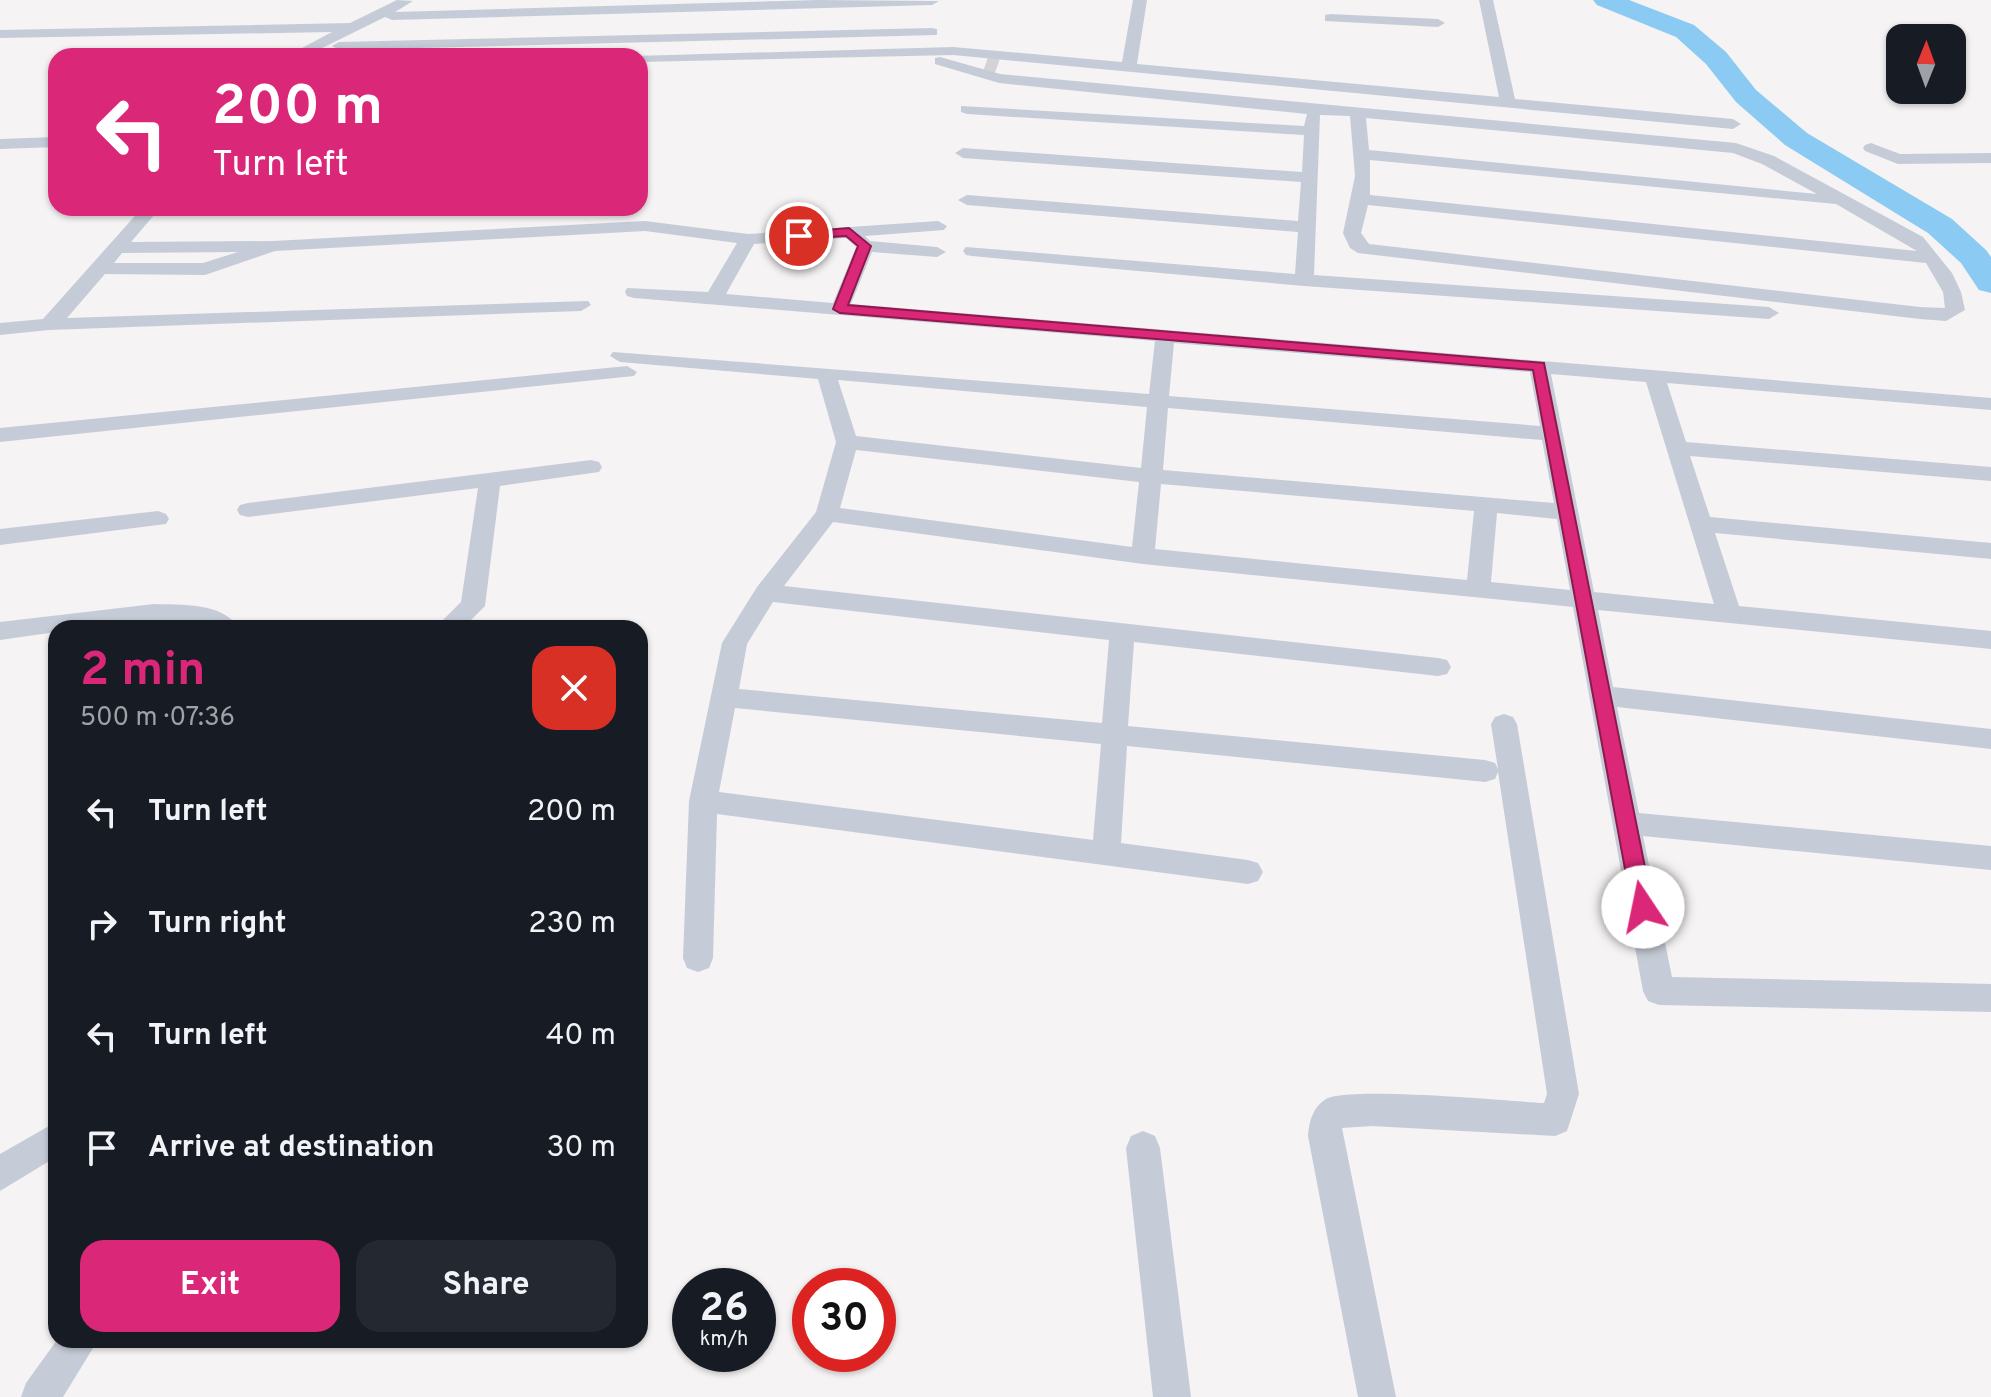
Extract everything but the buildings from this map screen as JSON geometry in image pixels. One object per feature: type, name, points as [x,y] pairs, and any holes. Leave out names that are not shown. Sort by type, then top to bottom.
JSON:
[{"type":"street","points":[[311,48],[408,0]]},
{"type":"street","points":[[1129,68],[1140,0]]},
{"type":"street","points":[[1486,0],[1508,104]]},
{"type":"street","points":[[392,16],[542,6],[932,1]]},
{"type":"street","points":[[833,34],[834,2]]},
{"type":"street","points":[[531,43],[542,6]]},
{"type":"street","points":[[1330,18],[1438,23]]},
{"type":"street","points":[[0,34],[354,27]]},
{"type":"street","points":[[339,46],[932,32]]},
{"type":"street","points":[[648,58],[938,51],[1733,124]]},
{"type":"street","points":[[940,61],[980,74],[1016,80],[1314,110],[1358,112],[1736,148],[1754,153],[1917,241],[1956,300],[1955,310],[1946,315],[1364,249],[1354,238],[1361,199],[1358,112]]},
{"type":"street","points":[[648,68],[940,61],[991,65],[1016,80]]},
{"type":"street","points":[[967,109],[1313,131]]},
{"type":"street","points":[[1304,280],[1314,110]]},
{"type":"street","points":[[0,144],[48,142]]},
{"type":"street","points":[[1871,148],[1898,159],[1991,158]]},
{"type":"street","points":[[963,153],[1310,178]]},
{"type":"street","points":[[1360,154],[1843,201]]},
{"type":"street","points":[[1361,199],[1931,258]]},
{"type":"street","points":[[967,200],[1307,227]]},
{"type":"street","points":[[49,324],[144,216]]},
{"type":"street","points":[[117,248],[273,246],[645,226],[748,239],[938,226]]},
{"type":"street","points":[[849,232],[865,246],[937,252]]},
{"type":"street","points":[[714,298],[748,239]]},
{"type":"street","points":[[101,268],[205,269],[273,246]]},
{"type":"street","points":[[840,309],[865,246]]},
{"type":"street","points":[[972,251],[1304,280],[1773,314],[1806,312],[1840,304]]},
{"type":"street","points":[[634,292],[1991,404]]},
{"type":"street","points":[[0,329],[49,324],[581,305]]},
{"type":"street","points":[[1143,556],[1165,336]]},
{"type":"street","points":[[0,435],[624,364],[826,373],[1552,434]]},
{"type":"street","points":[[1539,366],[1659,991],[1991,998]]},
{"type":"street","points":[[698,958],[703,801],[735,643],[766,593],[827,514],[847,442],[826,373]]},
{"type":"street","points":[[1654,376],[1729,614]]},
{"type":"street","points":[[847,442],[1151,476],[1567,512]]},
{"type":"street","points":[[1677,448],[1991,474]]},
{"type":"street","points":[[248,510],[591,467]]},
{"type":"street","points":[[456,620],[473,606],[490,479]]},
{"type":"street","points":[[1478,590],[1486,505]]},
{"type":"street","points":[[827,514],[1143,556],[1991,640]]},
{"type":"street","points":[[0,537],[158,519]]},
{"type":"street","points":[[1700,524],[1991,551]]},
{"type":"street","points":[[766,593],[1438,667]]},
{"type":"street","points":[[89,620],[153,612],[193,612],[214,620]]},
{"type":"street","points":[[0,631],[48,625]]},
{"type":"street","points":[[1106,853],[1122,632]]},
{"type":"street","points":[[1602,695],[1991,739]]},
{"type":"street","points":[[725,697],[1485,771]]},
{"type":"street","points":[[1377,1397],[1325,1136],[1326,1122],[1336,1111],[1372,1110],[1555,1120],[1563,1094],[1504,724]]},
{"type":"street","points":[[703,801],[1248,872]]},
{"type":"street","points":[[1626,823],[1991,858]]},
{"type":"street","points":[[0,1174],[48,1143]]},
{"type":"street","points":[[1143,1148],[1172,1397]]},
{"type":"street","points":[[40,1397],[74,1348]]},
{"type":"waterway","points":[[1606,0],[1685,31],[1716,58],[1746,96],[1796,139],[1940,226],[1974,257],[1991,283]]},
{"type":"tunnel","points":[[986,63],[997,67]]},
{"type":"route","points":[[799,236],[849,232],[865,246],[840,309],[1539,366],[1643,907]]}]
